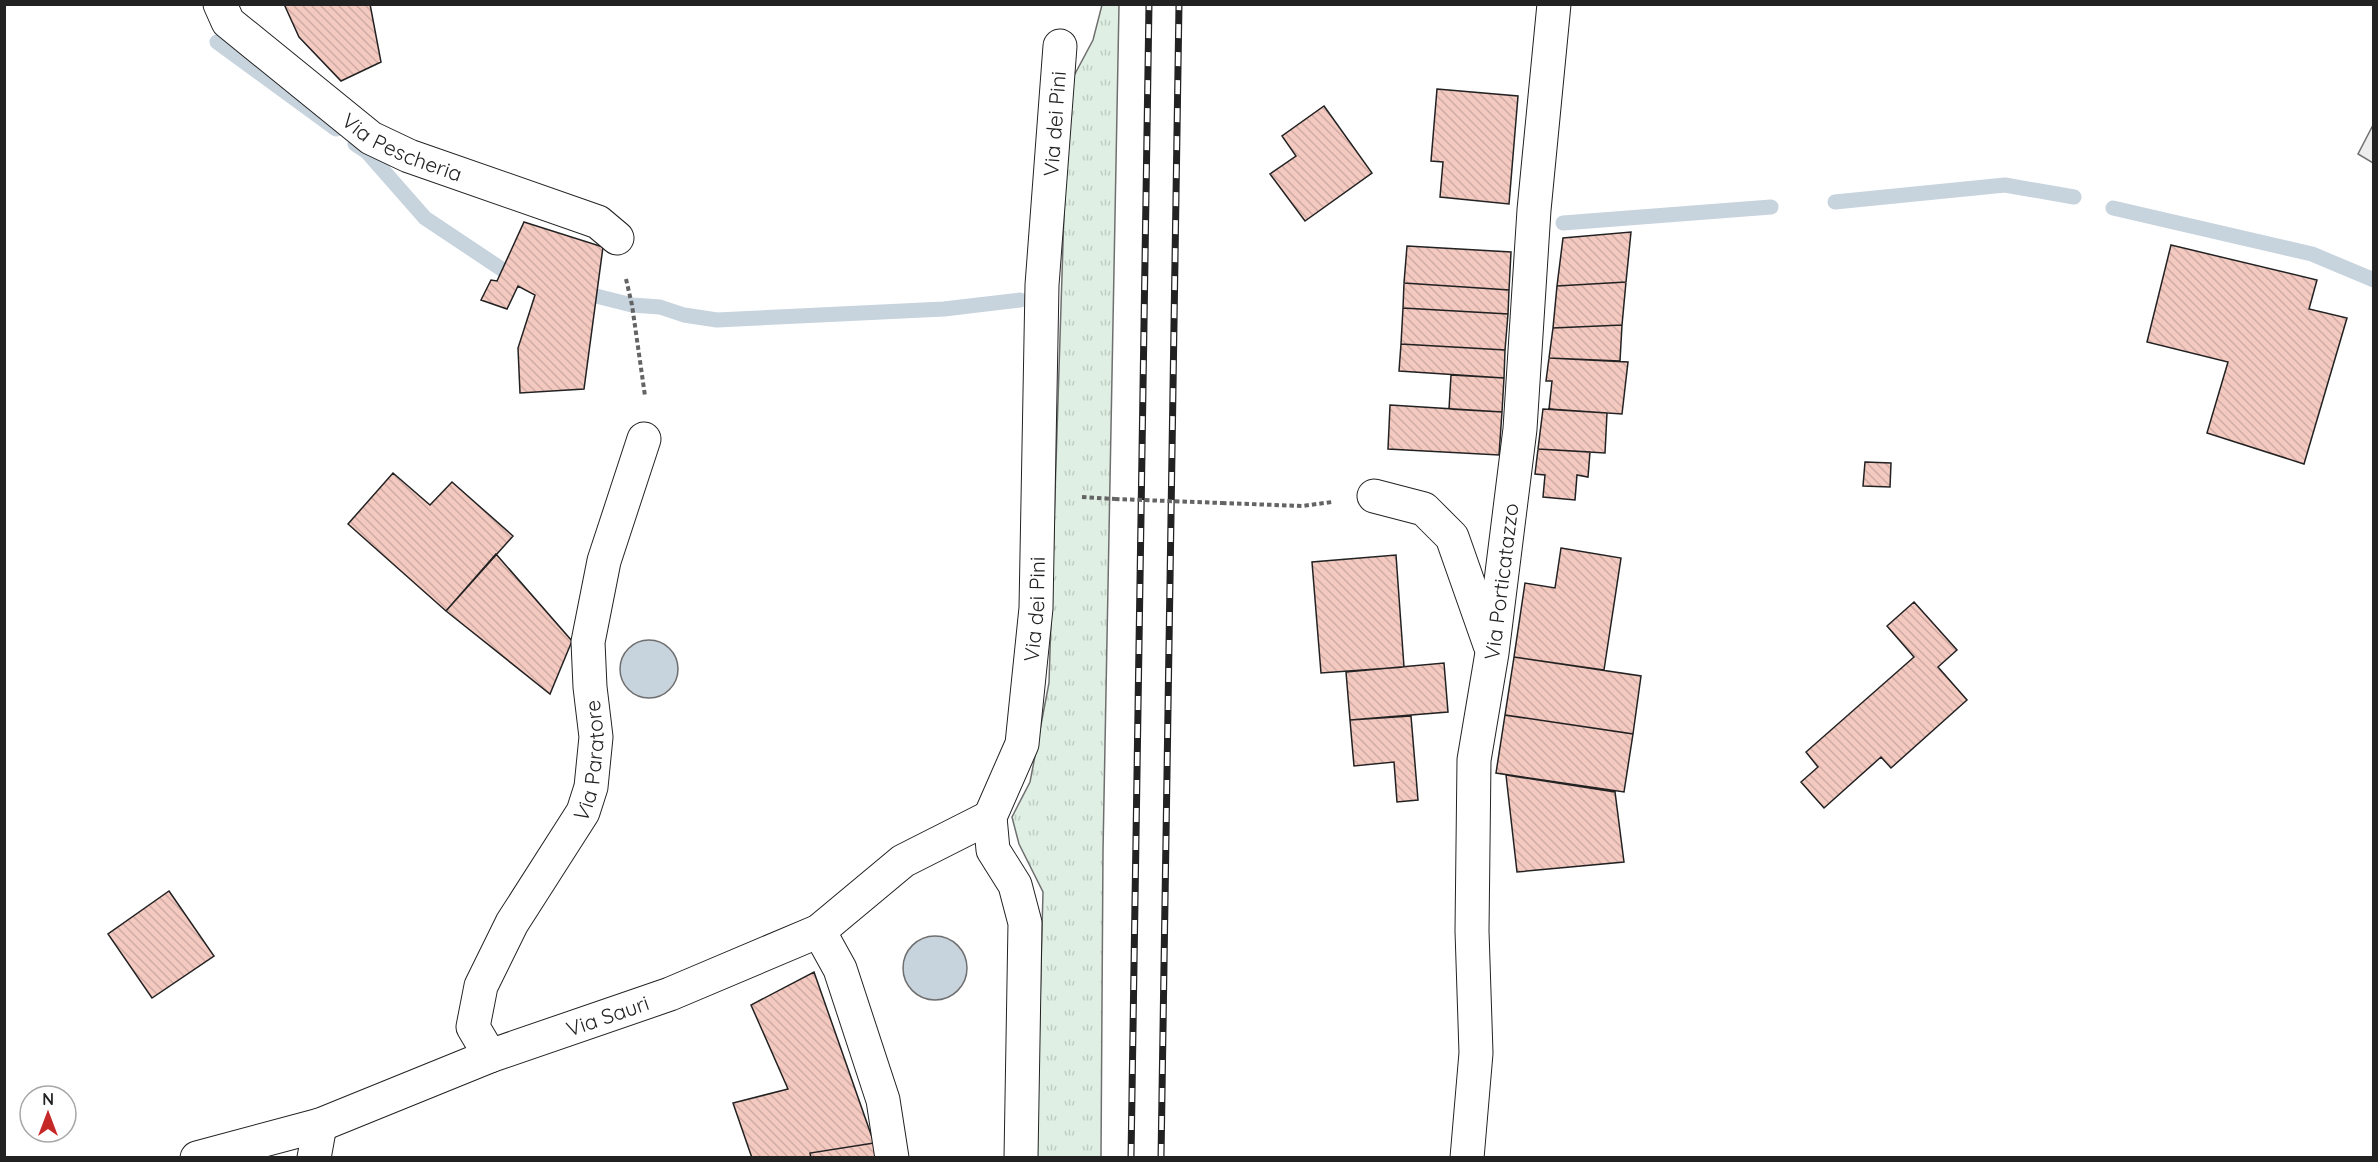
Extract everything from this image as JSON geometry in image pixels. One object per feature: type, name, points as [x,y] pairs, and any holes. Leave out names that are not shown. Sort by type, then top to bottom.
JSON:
[{"type":"street","name":"Via Pescheria","points":[[220,4],[228,22],[371,138],[409,156],[598,222],[616,238]]},
{"type":"street","name":"Via Porticatazzo","points":[[1467,1158],[1476,1053],[1472,931],[1474,760],[1492,652],[1520,429],[1534,210],[1554,4]]},
{"type":"street","name":"Via dei Pini","points":[[1021,1158],[1025,923],[1015,885],[993,850],[990,816],[1022,744],[1036,608],[1042,285],[1060,46]]},
{"type":"street","name":"Via Paratore","points":[[490,1056],[473,1027],[481,986],[512,923],[583,812],[591,787],[596,737],[588,642],[604,561],[644,439]]},
{"type":"street","points":[[1374,496],[1424,508],[1452,537],[1492,652]]},
{"type":"street","name":"Via Sauri","points":[[197,1158],[320,1125],[490,1056],[670,994],[819,931],[903,861],[990,816]]},
{"type":"street","points":[[819,931],[840,969],[883,1100],[892,1158]]},
{"type":"street","points":[[314,1158],[320,1125]]},
{"type":"path","points":[[616,238],[632,305],[646,399],[644,439]]},
{"type":"path","points":[[1115,499],[1302,506]]},
{"type":"green space","points":[[1102,5],[1119,5],[1103,851],[1101,1157],[1036,1157],[1043,892],[1019,844],[1012,817],[1030,782],[1049,683],[1068,87],[1093,40]]},
{"type":"shaded area","points":[[2373,125],[2373,163],[2358,154]]},
{"type":"shaded area","points":[[649,640],[660,642],[673,653],[678,669],[676,680],[665,693],[649,698],[638,696],[625,685],[620,669],[622,658],[633,645]]},
{"type":"shaded area","points":[[935,936],[958,945],[967,968],[958,991],[935,1000],[912,991],[903,968],[912,945]]},
{"type":"building","points":[[284,4],[370,4],[381,62],[341,81],[299,37]]},
{"type":"building","points":[[1437,89],[1518,96],[1509,204],[1440,197],[1443,162],[1431,161]]},
{"type":"building","points":[[1324,106],[1372,173],[1305,221],[1270,174],[1296,156],[1282,136]]},
{"type":"building","points":[[524,222],[603,247],[584,389],[520,393],[518,348],[535,295],[518,286],[507,309],[481,300],[491,280],[497,281]]},
{"type":"building","points":[[1631,232],[1626,282],[1557,286],[1563,238]]},
{"type":"building","points":[[2171,245],[2317,280],[2309,309],[2347,318],[2304,464],[2207,433],[2228,362],[2147,342]]},
{"type":"building","points":[[1407,246],[1511,252],[1509,290],[1404,283]]},
{"type":"building","points":[[1626,282],[1622,325],[1553,328],[1557,286]]},
{"type":"building","points":[[1404,283],[1509,290],[1508,314],[1403,308]]},
{"type":"building","points":[[1403,308],[1508,314],[1505,350],[1401,344]]},
{"type":"building","points":[[1622,325],[1620,361],[1549,358],[1553,328]]},
{"type":"building","points":[[1401,344],[1505,350],[1504,378],[1399,371]]},
{"type":"building","points":[[1549,358],[1628,362],[1622,414],[1549,409],[1552,381],[1546,381]]},
{"type":"building","points":[[1451,375],[1504,378],[1502,412],[1449,409]]},
{"type":"building","points":[[1390,405],[1502,412],[1499,455],[1388,449]]},
{"type":"building","points":[[1543,409],[1607,413],[1605,453],[1538,449]]},
{"type":"building","points":[[1538,449],[1590,452],[1588,477],[1577,475],[1575,500],[1543,497],[1545,475],[1535,474]]},
{"type":"building","points":[[1865,462],[1891,463],[1890,487],[1863,486]]},
{"type":"building","points":[[393,473],[430,505],[452,482],[513,536],[446,611],[348,524]]},
{"type":"building","points":[[1561,548],[1621,558],[1604,670],[1514,657],[1525,583],[1555,588]]},
{"type":"building","points":[[496,554],[572,641],[550,694],[446,611]]},
{"type":"building","points":[[1396,555],[1404,667],[1321,673],[1312,562]]},
{"type":"building","points":[[1914,602],[1957,650],[1938,667],[1967,700],[1891,768],[1881,757],[1824,808],[1801,782],[1818,767],[1806,752],[1914,657],[1887,626]]},
{"type":"building","points":[[1514,657],[1641,676],[1633,734],[1505,715]]},
{"type":"building","points":[[1444,663],[1448,712],[1350,720],[1346,672]]},
{"type":"building","points":[[1505,715],[1633,734],[1624,792],[1496,773]]},
{"type":"building","points":[[1411,716],[1418,800],[1397,802],[1394,762],[1354,766],[1350,720]]},
{"type":"building","points":[[1506,775],[1615,792],[1624,862],[1517,872]]},
{"type":"building","points":[[169,891],[214,956],[152,998],[108,934]]},
{"type":"building","points":[[814,972],[874,1143],[810,1153],[811,1158],[752,1158],[733,1103],[788,1089],[751,1005]]},
{"type":"building","points":[[874,1143],[876,1158],[811,1158],[810,1153]]},
{"type":"waterway","points":[[217,42],[336,129]]},
{"type":"waterway","points":[[355,144],[367,152],[425,218],[503,270]]},
{"type":"waterway","points":[[1835,202],[2005,185],[2074,197]]},
{"type":"waterway","points":[[1563,223],[1771,207]]},
{"type":"waterway","points":[[2113,208],[2312,254],[2374,280]]},
{"type":"waterway","points":[[596,296],[632,305],[660,307],[684,315],[717,320],[944,309],[1020,300]]},
{"type":"railway","points":[[1131,1158],[1149,4]]},
{"type":"railway","points":[[1161,1158],[1179,4]]}]
